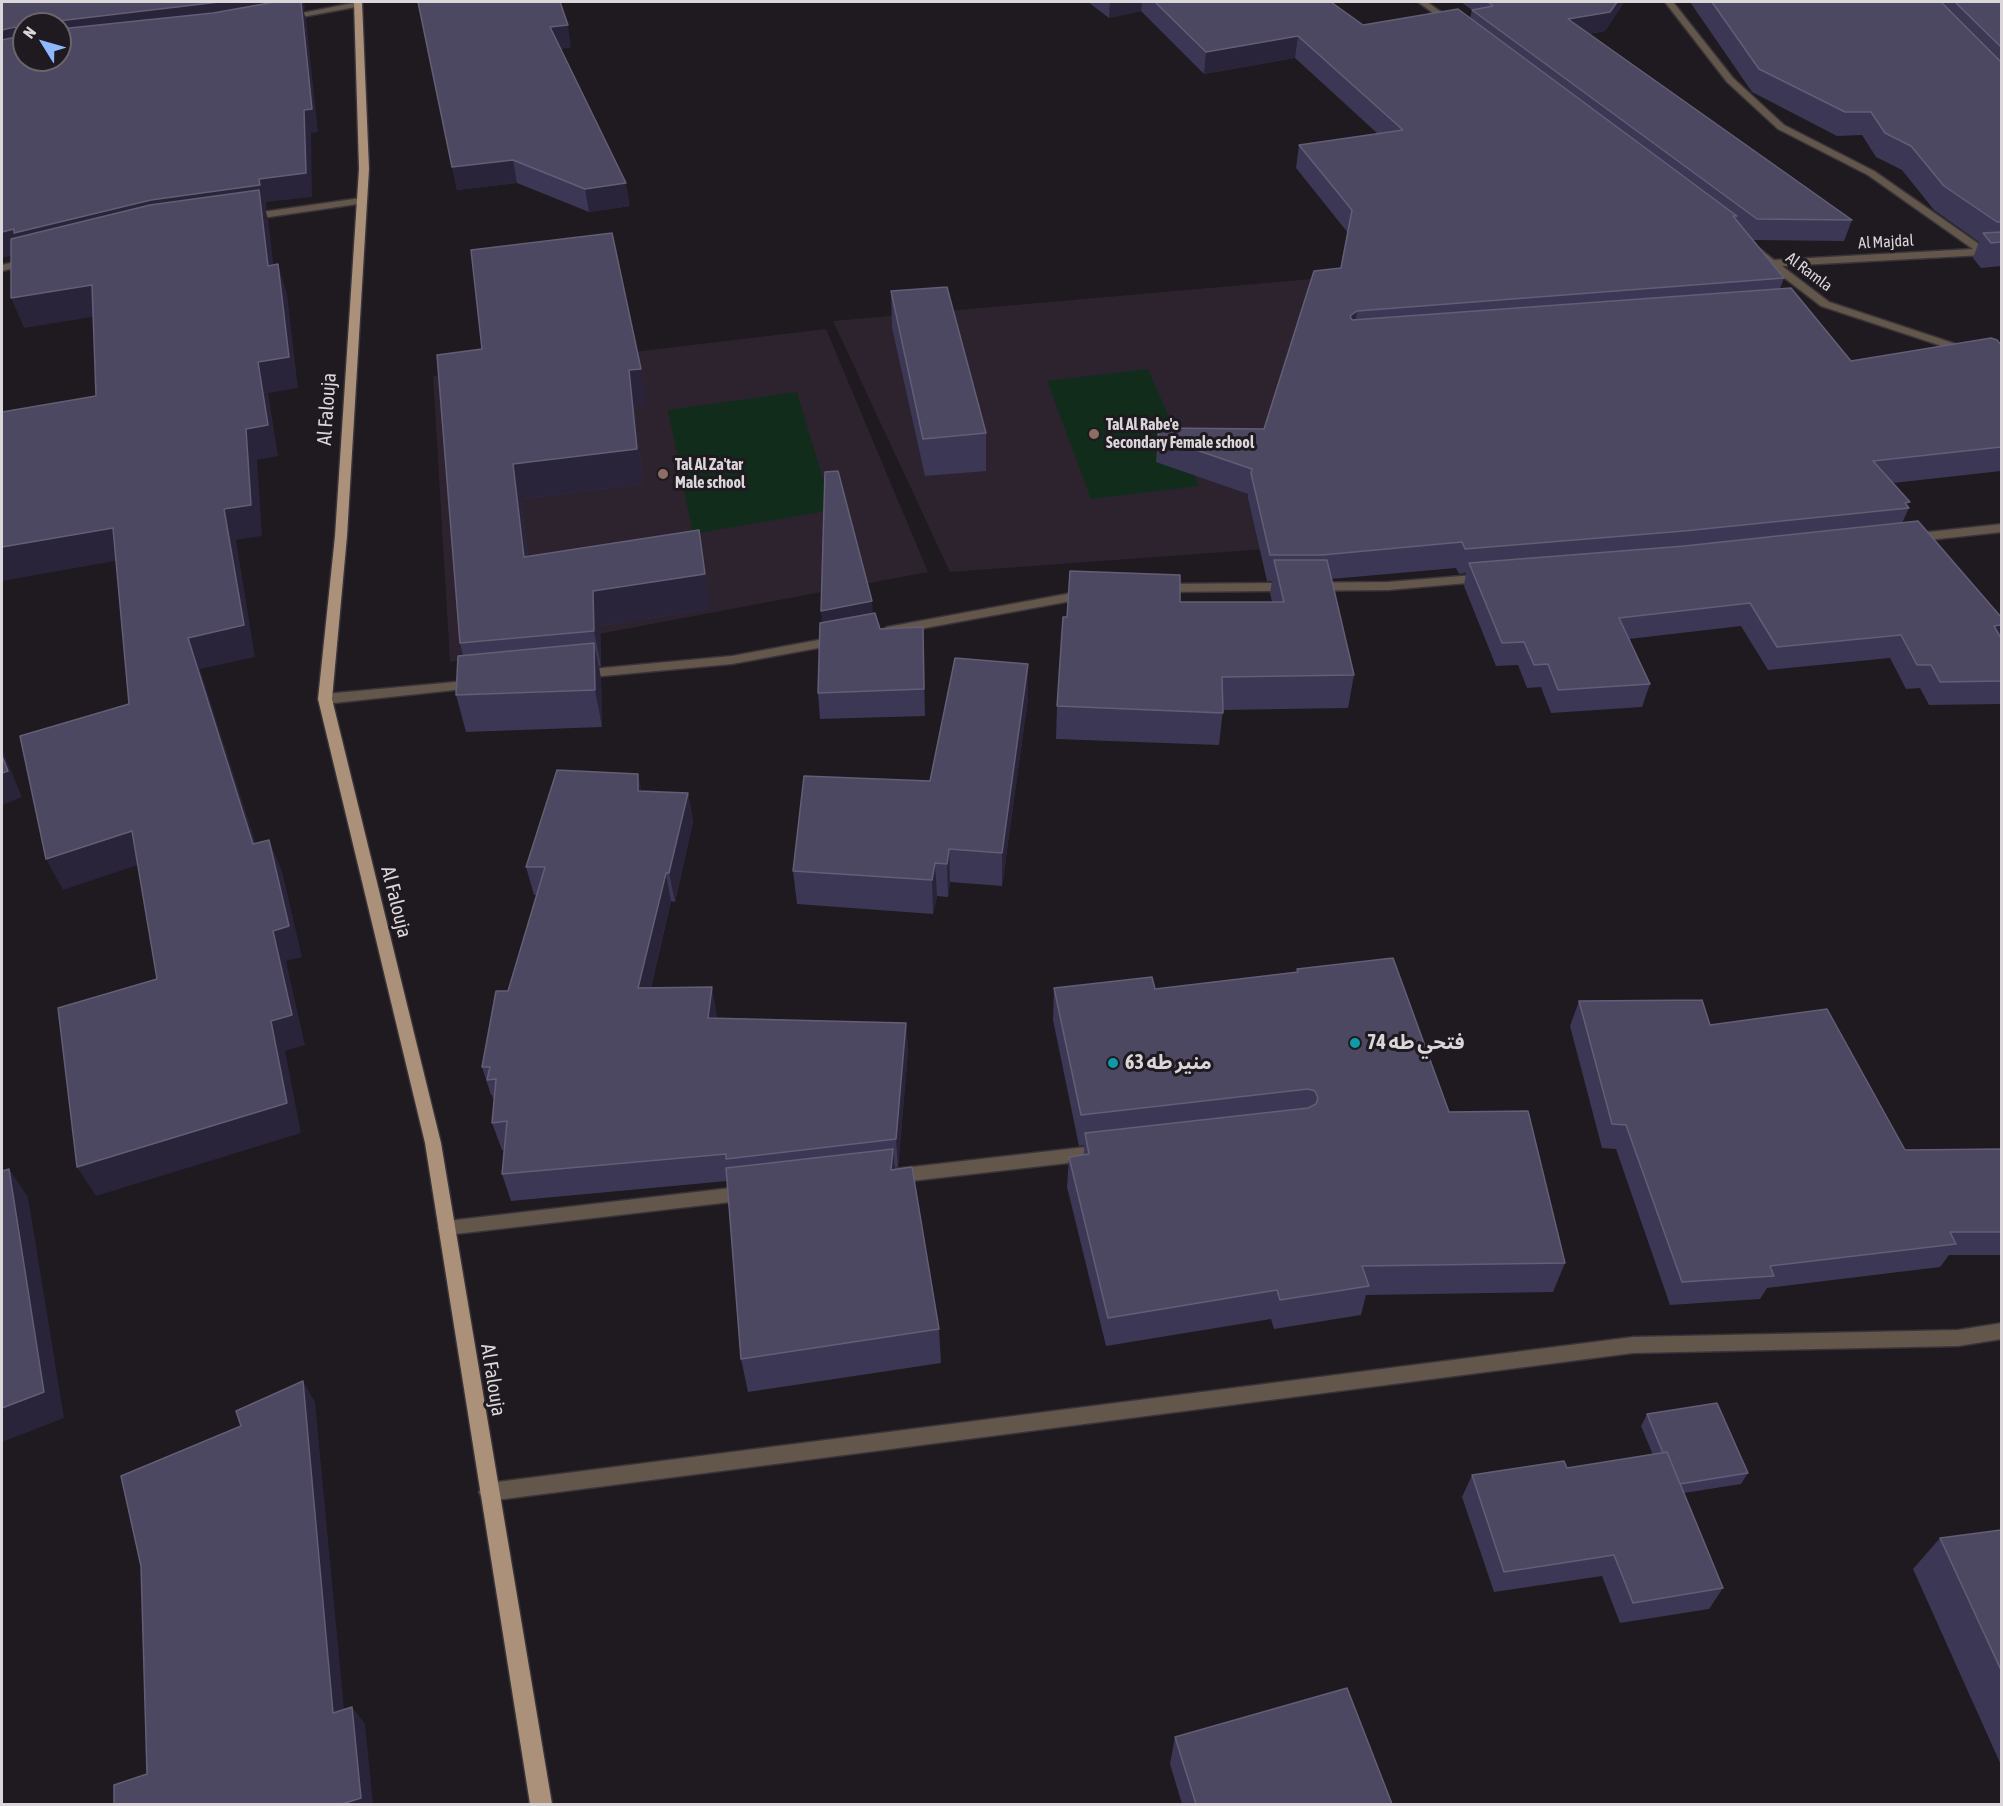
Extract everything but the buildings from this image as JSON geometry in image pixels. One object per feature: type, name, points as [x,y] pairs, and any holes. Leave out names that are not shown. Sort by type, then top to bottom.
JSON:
[{"type":"main road","name":"Al Falouja","points":[[358,3],[364,169],[341,536],[325,699],[433,1143],[541,1804]]},
{"type":"street","points":[[1422,2],[1468,34]]},
{"type":"street","points":[[1669,2],[1730,80],[1781,127],[1871,173],[1984,252]]},
{"type":"street","points":[[277,19],[358,3]]},
{"type":"street","points":[[231,219],[361,201]]},
{"type":"street","name":"Al Ramla","points":[[1744,242],[1825,304],[1964,350],[2001,366]]},
{"type":"street","name":"Al Majdal","points":[[1772,263],[2001,251]]},
{"type":"street","points":[[2,268],[47,257]]},
{"type":"street","points":[[1802,306],[1825,304]]},
{"type":"street","points":[[1897,539],[2001,528]]},
{"type":"street","points":[[1143,588],[1388,586],[1503,577]]},
{"type":"street","points":[[873,634],[1096,592]]},
{"type":"street","points":[[569,676],[732,660],[849,638]]},
{"type":"street","points":[[325,699],[488,683]]},
{"type":"street","points":[[875,1179],[1124,1150]]},
{"type":"street","points":[[447,1228],[768,1191]]},
{"type":"street","points":[[489,1492],[1633,1345],[1958,1338],[2001,1331]]},
{"type":"shaded area","name":"Tal Al Rabe'e Secondary Female school","points":[[1312,279],[1280,548],[950,572],[833,321]]},
{"type":"shaded area","name":"Tal Al Za'tar Male school","points":[[826,329],[928,572],[450,662],[433,376]]},
{"type":"green space","points":[[1148,369],[1199,486],[1091,499],[1047,381]]},
{"type":"green space","points":[[797,392],[832,510],[693,534],[668,410]]},
{"type":"place","name":"Tal Al Rabe'e Secondary Female school","points":[[1094,434]]},
{"type":"place","name":"Tal Al Za'tar Male school","points":[[663,474]]},
{"type":"place","name":"فتحي طه 74","points":[[1355,1043]]},
{"type":"place","name":"منير طه 63","points":[[1113,1063]]}]
